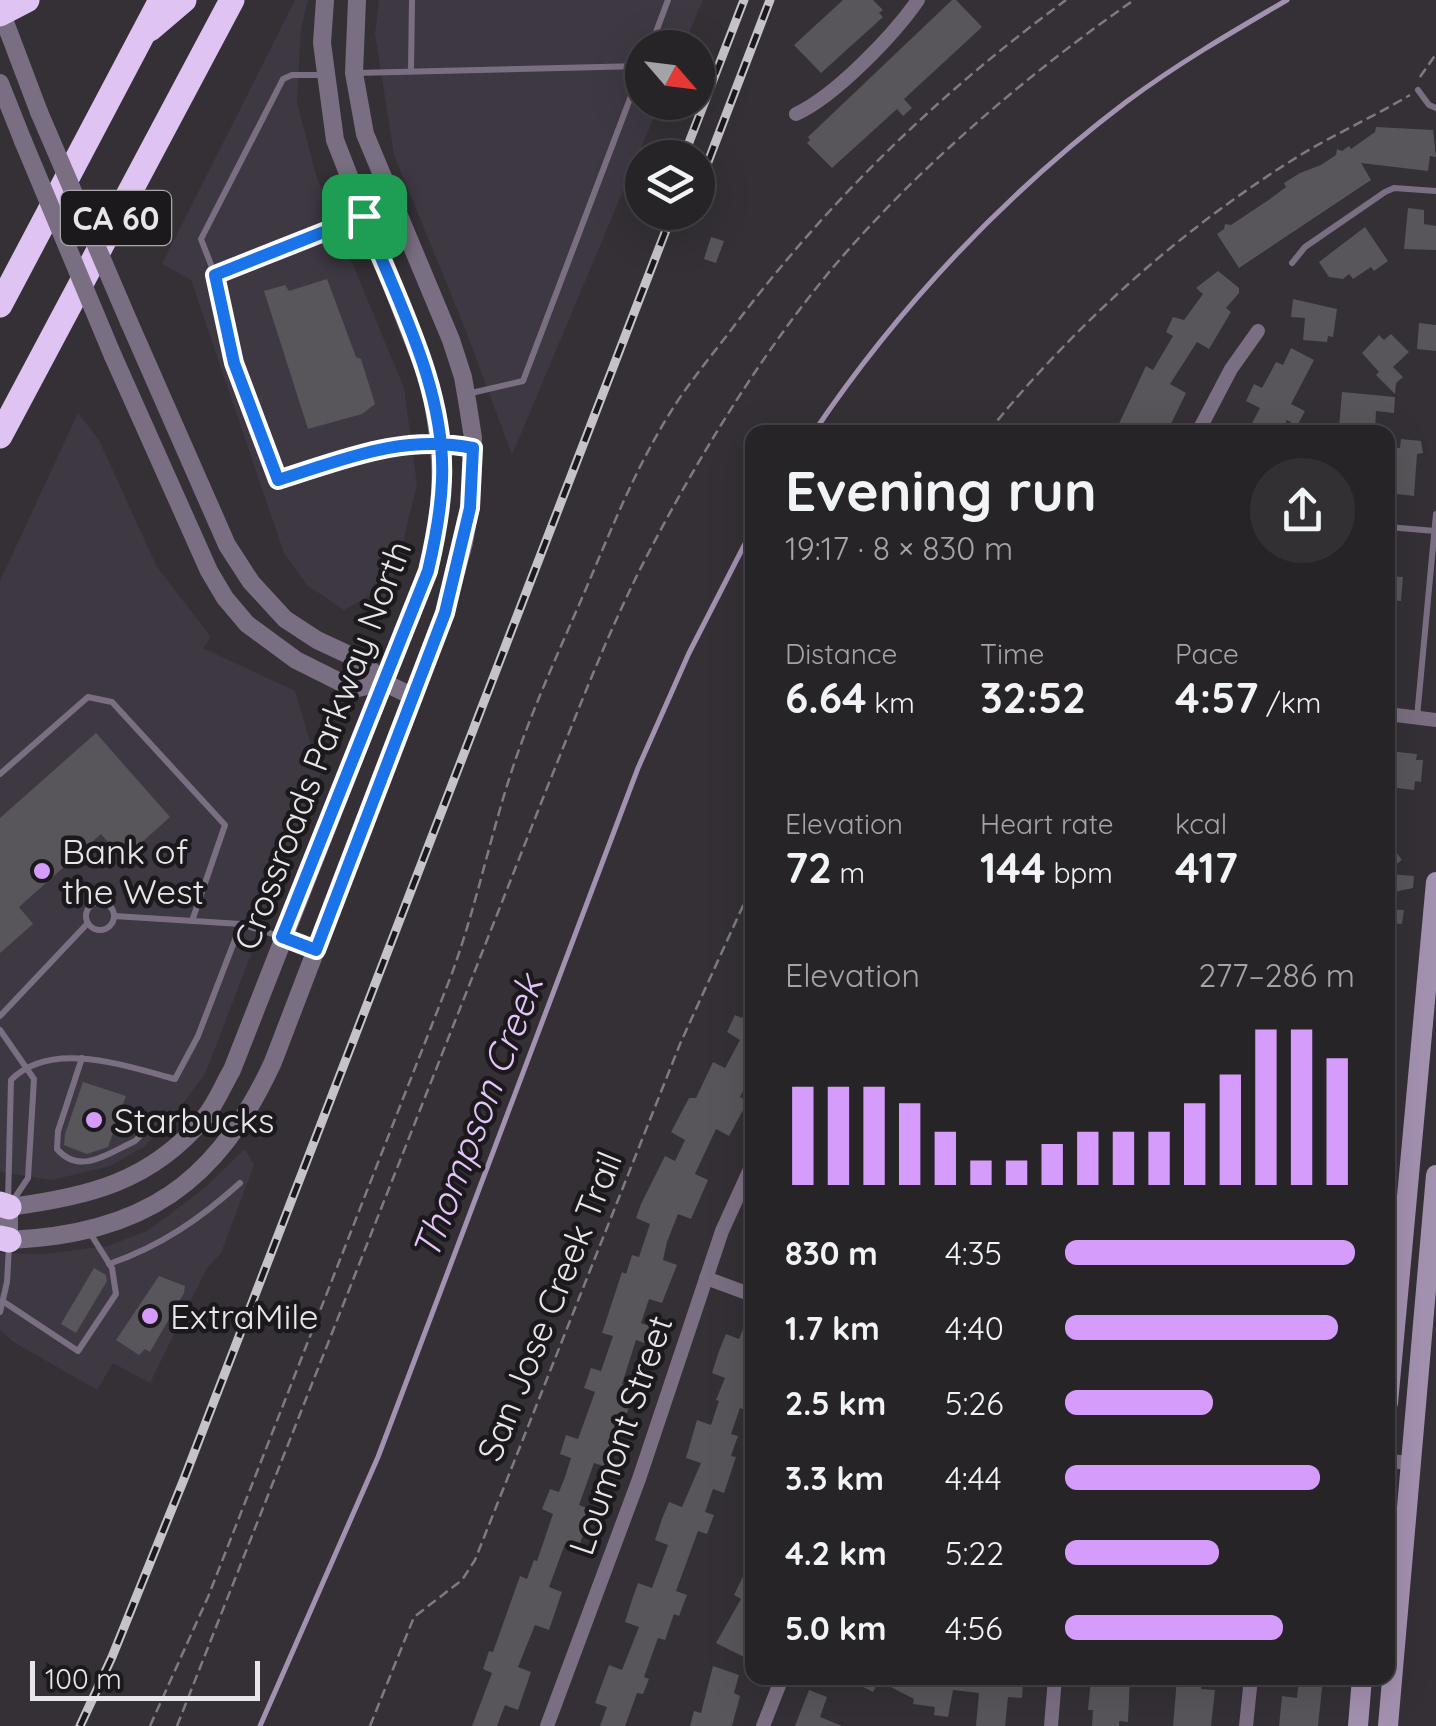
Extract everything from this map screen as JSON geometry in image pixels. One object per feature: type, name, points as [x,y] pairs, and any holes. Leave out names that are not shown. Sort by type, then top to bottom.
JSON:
[{"type":"highway","points":[[0,12],[26,0]]},
{"type":"highway","name":"CA 60","points":[[0,305],[161,0]]},
{"type":"highway","points":[[142,35],[184,0]]},
{"type":"highway","name":"CA 60","points":[[0,436],[232,0]]},
{"type":"main road","points":[[1395,1327],[1436,882]]},
{"type":"main road","points":[[1395,1646],[1436,1175]]},
{"type":"main road","points":[[1358,1726],[1361,1685]]},
{"type":"main road","points":[[1388,1726],[1392,1685]]},
{"type":"street","name":"Crossroads Parkway North","points":[[4,1205],[71,1199],[123,1182],[176,1147],[207,1116],[232,1070],[428,571],[443,476],[440,442],[428,379],[335,140],[324,74],[325,0]]},
{"type":"street","name":"Crossroads Parkway North","points":[[4,1239],[57,1238],[90,1232],[140,1213],[208,1165],[234,1134],[266,1076],[445,613],[470,508],[473,448],[466,394],[451,340],[373,159],[358,106],[354,73],[357,0]]},
{"type":"street","points":[[796,114],[830,92],[902,22],[918,0]]},
{"type":"street","points":[[0,12],[39,112],[227,545],[250,582],[286,619],[316,640],[362,661],[383,682],[414,697]]},
{"type":"street","points":[[324,74],[354,73]]},
{"type":"street","points":[[0,83],[113,356],[209,571],[225,598],[266,640],[317,672],[354,689],[383,682]]},
{"type":"street","points":[[1202,425],[1231,368],[1258,331]]},
{"type":"street","points":[[440,442],[473,448]]},
{"type":"street","points":[[1395,715],[1436,720]]},
{"type":"street","points":[[282,937],[316,950]]},
{"type":"street","name":"Loumont Street","points":[[547,1726],[639,1480],[722,1231],[745,1180]]},
{"type":"street","points":[[4,1205],[4,1239]]},
{"type":"street","points":[[706,1278],[745,1292]]},
{"type":"street","points":[[1395,1462],[1411,1463]]},
{"type":"street","points":[[763,1726],[779,1685]]},
{"type":"street","points":[[1051,1726],[1055,1685]]},
{"type":"street","points":[[1246,1726],[1250,1685]]},
{"type":"lane","points":[[412,0],[412,71]]},
{"type":"lane","points":[[657,30],[668,0]]},
{"type":"lane","points":[[354,73],[625,66]]},
{"type":"lane","points":[[324,74],[284,79],[202,239],[215,275],[234,363],[278,480],[382,447],[440,442]]},
{"type":"lane","points":[[1418,90],[1428,105],[1436,108]]},
{"type":"lane","points":[[466,394],[524,381],[625,111]]},
{"type":"lane","points":[[1292,263],[1305,248],[1385,192],[1394,188],[1436,191]]},
{"type":"lane","points":[[215,275],[364,216]]},
{"type":"lane","points":[[1416,718],[1436,514]]},
{"type":"lane","points":[[1395,528],[1434,531]]},
{"type":"lane","points":[[0,774],[88,697],[112,702],[225,825],[192,921]]},
{"type":"lane","points":[[98,902],[111,907],[114,916],[104,930],[94,930],[87,924],[86,910],[98,902]]},
{"type":"lane","points":[[114,916],[240,924],[282,937]]},
{"type":"lane","points":[[0,1016],[87,924]]},
{"type":"lane","points":[[4,1205],[11,1080],[24,1066],[82,1056],[175,1078],[198,1036],[240,924]]},
{"type":"lane","points":[[0,1030],[34,1079],[28,1178],[4,1205]]},
{"type":"lane","points":[[82,1056],[58,1131],[57,1149],[66,1159],[88,1163],[141,1135]]},
{"type":"lane","points":[[109,1264],[151,1248],[187,1228],[240,1183]]},
{"type":"lane","points":[[4,1302],[78,1351],[116,1294],[109,1264],[90,1232]]},
{"type":"lane","points":[[0,1312],[4,1302],[4,1239]]},
{"type":"path","points":[[150,1726],[208,1597],[451,976],[532,714],[646,454],[702,368],[780,264],[828,210],[899,139],[1066,0]]},
{"type":"path","points":[[177,1726],[552,775],[597,665],[650,552],[703,457],[771,349],[831,270],[910,186],[985,118],[1069,45],[1134,0]]},
{"type":"path","points":[[993,425],[1056,352],[1140,272],[1300,155],[1418,90],[1420,76],[1436,54]]},
{"type":"path","name":"San Jose Creek Trail","points":[[370,1726],[414,1617],[462,1580],[475,1560],[680,1044],[745,901]]},
{"type":"shaded area","points":[[295,0],[308,0],[301,29],[297,102],[316,175],[404,388],[417,484],[398,563],[383,603],[371,595],[344,610],[307,585],[284,553],[191,280],[162,264]]},
{"type":"shaded area","points":[[379,0],[703,0],[690,30],[625,30],[625,120],[653,120],[644,140],[625,140],[625,186],[512,455],[394,155],[375,34]]},
{"type":"shaded area","points":[[78,413],[99,440],[157,567],[211,637],[203,648],[295,691],[314,755],[326,760],[205,1074],[145,1146],[110,1166],[52,1180],[0,1172],[0,581]]},
{"type":"shaded area","points":[[245,1149],[254,1165],[221,1253],[207,1268],[150,1383],[113,1363],[97,1390],[12,1341],[0,1329],[0,1253],[46,1254],[108,1246],[149,1230],[202,1190]]},
{"type":"building","points":[[843,0],[873,0],[883,10],[879,13],[883,17],[821,73],[794,45]]},
{"type":"building","points":[[952,0],[982,27],[904,99],[912,108],[903,116],[897,109],[832,168],[807,143],[808,137]]},
{"type":"building","points":[[1376,127],[1433,130],[1436,157],[1430,156],[1428,171],[1361,163],[1371,180],[1239,268],[1217,234],[1225,224],[1231,225],[1286,187],[1284,183],[1336,155],[1337,149],[1351,149],[1375,132]]},
{"type":"building","points":[[1408,208],[1424,210],[1424,224],[1436,226],[1436,250],[1404,249]]},
{"type":"building","points":[[1365,227],[1388,261],[1353,279],[1349,274],[1343,279],[1329,277],[1319,262]]},
{"type":"building","points":[[711,237],[724,241],[716,263],[704,259]]},
{"type":"building","points":[[1218,271],[1239,288],[1239,293],[1226,308],[1231,312],[1209,349],[1197,342],[1170,384],[1186,393],[1170,425],[1118,425],[1146,366],[1153,370],[1173,336],[1166,332],[1173,317],[1184,320],[1203,294],[1196,288]]},
{"type":"building","points":[[327,279],[356,357],[361,359],[375,404],[362,414],[308,429],[264,291],[285,285],[289,291]]},
{"type":"building","points":[[1293,299],[1337,309],[1333,337],[1328,336],[1327,342],[1303,340],[1305,318],[1291,317]]},
{"type":"building","points":[[1419,323],[1436,325],[1436,351],[1417,349]]},
{"type":"building","points":[[1391,334],[1409,352],[1393,367],[1403,377],[1396,383],[1395,394],[1362,353],[1379,335],[1384,340]]},
{"type":"building","points":[[1291,348],[1314,360],[1291,404],[1305,411],[1298,425],[1287,420],[1284,425],[1251,425],[1260,408],[1246,401],[1254,384],[1262,388],[1276,362],[1283,365]]},
{"type":"building","points":[[1342,392],[1395,397],[1394,413],[1376,411],[1375,425],[1339,425]]},
{"type":"building","points":[[1401,439],[1421,441],[1423,453],[1417,454],[1414,496],[1395,494],[1395,448],[1400,448]]},
{"type":"building","points":[[1395,576],[1403,577],[1401,601],[1395,601]]},
{"type":"building","points":[[96,733],[170,817],[123,859],[101,834],[19,907],[33,924],[0,953],[0,818]]},
{"type":"building","points":[[1395,752],[1417,754],[1416,760],[1423,760],[1421,782],[1415,781],[1414,790],[1395,788]]},
{"type":"building","points":[[1395,875],[1414,876],[1413,888],[1395,892]]},
{"type":"building","points":[[1395,909],[1404,910],[1402,924],[1395,924]]},
{"type":"building","points":[[745,1012],[745,1087],[740,1097],[745,1100],[745,1107],[729,1136],[716,1129],[695,1174],[708,1180],[691,1219],[678,1214],[667,1242],[663,1260],[677,1265],[662,1303],[649,1299],[641,1323],[653,1327],[647,1344],[636,1340],[622,1384],[636,1388],[607,1467],[594,1463],[579,1505],[592,1510],[578,1549],[565,1544],[549,1587],[562,1592],[549,1630],[535,1625],[518,1667],[531,1672],[518,1710],[505,1705],[497,1726],[472,1726],[492,1673],[483,1669],[489,1651],[493,1652],[520,1576],[527,1579],[534,1560],[537,1561],[553,1514],[542,1509],[550,1489],[559,1492],[565,1477],[571,1458],[560,1454],[566,1435],[578,1439],[595,1392],[584,1388],[591,1368],[601,1371],[613,1336],[602,1333],[622,1272],[626,1274],[632,1255],[639,1257],[650,1224],[636,1218],[641,1204],[665,1156],[675,1161],[685,1140],[671,1132],[689,1098],[696,1098],[713,1062],[725,1068],[740,1040],[727,1032],[735,1015],[742,1018]]},
{"type":"building","name":"Starbucks","points":[[83,1082],[126,1096],[108,1147],[87,1154],[64,1145]]},
{"type":"building","points":[[94,1268],[106,1275],[107,1281],[76,1333],[61,1324]]},
{"type":"building","name":"ExtraMile","points":[[159,1276],[185,1286],[184,1293],[150,1352],[145,1349],[139,1355],[116,1340]]},
{"type":"building","points":[[745,1324],[745,1410],[740,1408],[731,1434],[738,1436],[731,1456],[736,1457],[724,1493],[713,1489],[705,1512],[714,1515],[707,1534],[698,1531],[676,1591],[687,1595],[679,1616],[674,1614],[665,1640],[658,1638],[644,1677],[649,1679],[643,1694],[637,1693],[625,1726],[600,1726],[607,1707],[595,1703],[609,1665],[622,1670],[639,1627],[625,1622],[638,1583],[652,1588],[668,1545],[655,1540],[662,1519],[669,1502],[682,1507],[701,1463],[686,1458],[697,1420],[711,1425],[719,1401],[716,1400],[725,1378],[712,1373],[719,1351],[726,1334],[739,1339]]},
{"type":"building","points":[[745,1572],[745,1658],[716,1643],[741,1599],[734,1595]]},
{"type":"building","points":[[713,1666],[739,1675],[734,1693],[740,1696],[732,1726],[690,1726],[694,1711],[701,1713]]},
{"type":"building","points":[[887,1685],[1023,1685],[1022,1698],[1008,1697],[1005,1726],[976,1726],[979,1693],[953,1690],[948,1717],[934,1715],[935,1707],[913,1704],[914,1699]]},
{"type":"building","points":[[1090,1685],[1130,1685],[1128,1722],[1092,1726],[1093,1710],[1088,1710]]},
{"type":"building","points":[[1176,1685],[1201,1685],[1201,1689],[1215,1690],[1211,1726],[1173,1726]]},
{"type":"building","points":[[1298,1685],[1322,1685],[1318,1726],[1279,1726],[1282,1696],[1297,1698]]},
{"type":"building","points":[[809,1690],[827,1697],[820,1717],[842,1726],[795,1726]]},
{"type":"waterway","name":"Thompson Creek","points":[[819,425],[918,297],[1038,174],[1145,88],[1287,0]]},
{"type":"waterway","name":"Thompson Creek","points":[[260,1726],[378,1457],[638,768],[689,653],[745,544]]},
{"type":"railway","points":[[690,140],[744,0]]},
{"type":"railway","points":[[715,144],[770,0]]},
{"type":"railway","points":[[80,1726],[184,1479],[666,230]]},
{"type":"place","name":"Bank of the West","points":[[42,871]]},
{"type":"place","name":"Starbucks","points":[[94,1120]]},
{"type":"place","name":"ExtraMile","points":[[150,1316]]},
{"type":"route","points":[[364,216],[215,275],[234,363],[278,480],[382,447],[440,442],[473,448],[470,508],[445,613],[316,950],[282,937],[428,571],[443,476],[440,442],[436,412],[428,379],[364,216]]}]
